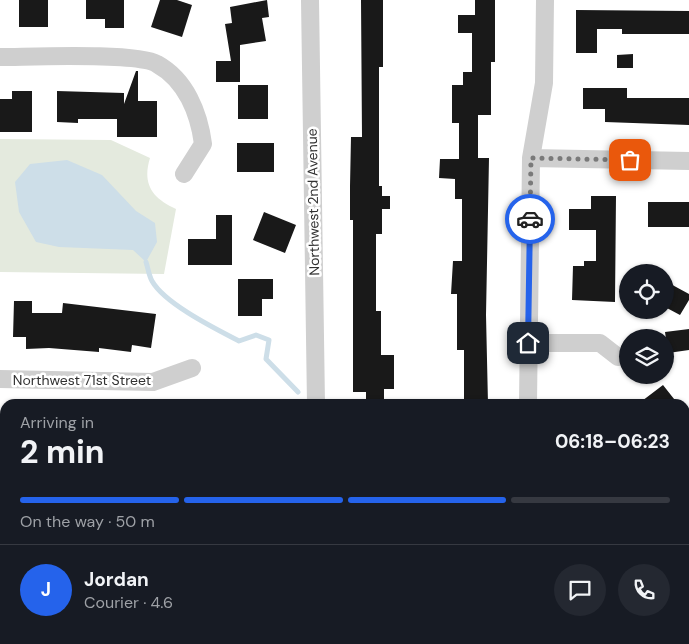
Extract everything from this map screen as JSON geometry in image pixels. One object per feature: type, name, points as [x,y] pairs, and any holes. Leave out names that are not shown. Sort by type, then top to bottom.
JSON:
[{"type":"street","name":"Northwest 2nd Avenue","points":[[310,0],[316,399]]},
{"type":"street","points":[[528,399],[531,158],[544,83],[545,0]]},
{"type":"street","points":[[0,57],[119,58],[155,62],[173,75],[189,98],[200,121],[203,144],[184,174]]},
{"type":"street","points":[[531,158],[689,161]]},
{"type":"street","points":[[528,343],[600,344],[618,357]]},
{"type":"street","name":"Northwest 71st Street","points":[[0,379],[153,382],[192,368]]},
{"type":"shaded area","points":[[0,139],[111,140],[150,158],[147,175],[151,189],[161,200],[176,209],[164,274],[0,272]]},
{"type":"shaded area","points":[[67,160],[102,175],[136,211],[155,223],[157,242],[146,262],[133,250],[59,247],[36,242],[19,212],[15,182],[30,164]]},
{"type":"building","points":[[19,0],[48,0],[48,27],[19,27]]},
{"type":"building","points":[[86,0],[124,0],[124,28],[105,28],[105,19],[86,19]]},
{"type":"building","points":[[160,0],[177,0],[192,5],[182,37],[151,27]]},
{"type":"building","points":[[267,0],[269,17],[262,18],[266,41],[240,45],[240,82],[216,82],[216,61],[231,61],[225,24],[232,23],[230,7]]},
{"type":"building","points":[[361,0],[383,0],[383,67],[379,67],[379,186],[382,186],[382,196],[390,196],[390,209],[382,209],[382,234],[376,234],[376,311],[381,311],[381,355],[394,355],[394,389],[384,389],[384,399],[366,399],[366,392],[353,392],[353,220],[350,220],[351,137],[362,137]]},
{"type":"building","points":[[475,0],[495,0],[495,62],[491,62],[491,115],[478,115],[478,158],[489,158],[486,315],[488,399],[464,399],[464,350],[457,350],[457,294],[451,294],[453,261],[462,261],[462,199],[455,199],[455,179],[439,178],[440,159],[459,159],[459,123],[452,123],[452,85],[463,85],[463,72],[472,72],[472,33],[458,33],[458,15],[475,15]]},
{"type":"building","points":[[576,10],[689,11],[689,34],[622,34],[622,29],[597,29],[597,53],[576,53]]},
{"type":"building","points":[[633,54],[633,68],[617,68],[617,55]]},
{"type":"building","points":[[136,71],[138,71],[138,101],[157,101],[157,137],[117,137],[117,119],[78,119],[78,123],[57,122],[57,91],[124,93],[124,104]]},
{"type":"building","points":[[238,85],[268,85],[268,119],[238,119]]},
{"type":"building","points":[[583,88],[627,88],[627,98],[689,98],[689,125],[605,122],[605,109],[583,109]]},
{"type":"building","points":[[12,91],[32,91],[32,132],[0,132],[0,99],[12,99]]},
{"type":"building","points":[[237,143],[274,143],[274,172],[237,172]]},
{"type":"building","points":[[591,196],[616,196],[615,302],[572,300],[573,266],[584,266],[584,261],[596,261],[596,230],[569,230],[569,209],[591,209]]},
{"type":"building","points":[[648,202],[689,202],[689,227],[648,227]]},
{"type":"building","points":[[264,212],[296,225],[285,253],[253,240]]},
{"type":"building","points":[[216,215],[232,215],[232,265],[188,265],[188,239],[216,239]]},
{"type":"building","points":[[238,279],[273,279],[273,299],[262,299],[262,316],[238,316]]},
{"type":"building","points":[[674,286],[689,294],[689,300],[680,315],[674,312]]},
{"type":"building","points":[[14,301],[32,301],[32,313],[62,313],[63,303],[156,314],[151,348],[132,345],[131,352],[99,348],[99,352],[49,348],[26,349],[26,337],[13,337]]},
{"type":"building","points":[[689,329],[689,350],[674,352],[674,331]]},
{"type":"building","points":[[663,385],[674,399],[645,399]]},
{"type":"waterway","points":[[146,262],[151,279],[159,290],[179,307],[239,341],[256,335],[269,340],[266,359],[298,392]]},
{"type":"way so far","points":[[530,219],[531,158],[630,160]]},
{"type":"route","points":[[528,343],[530,219]]}]
